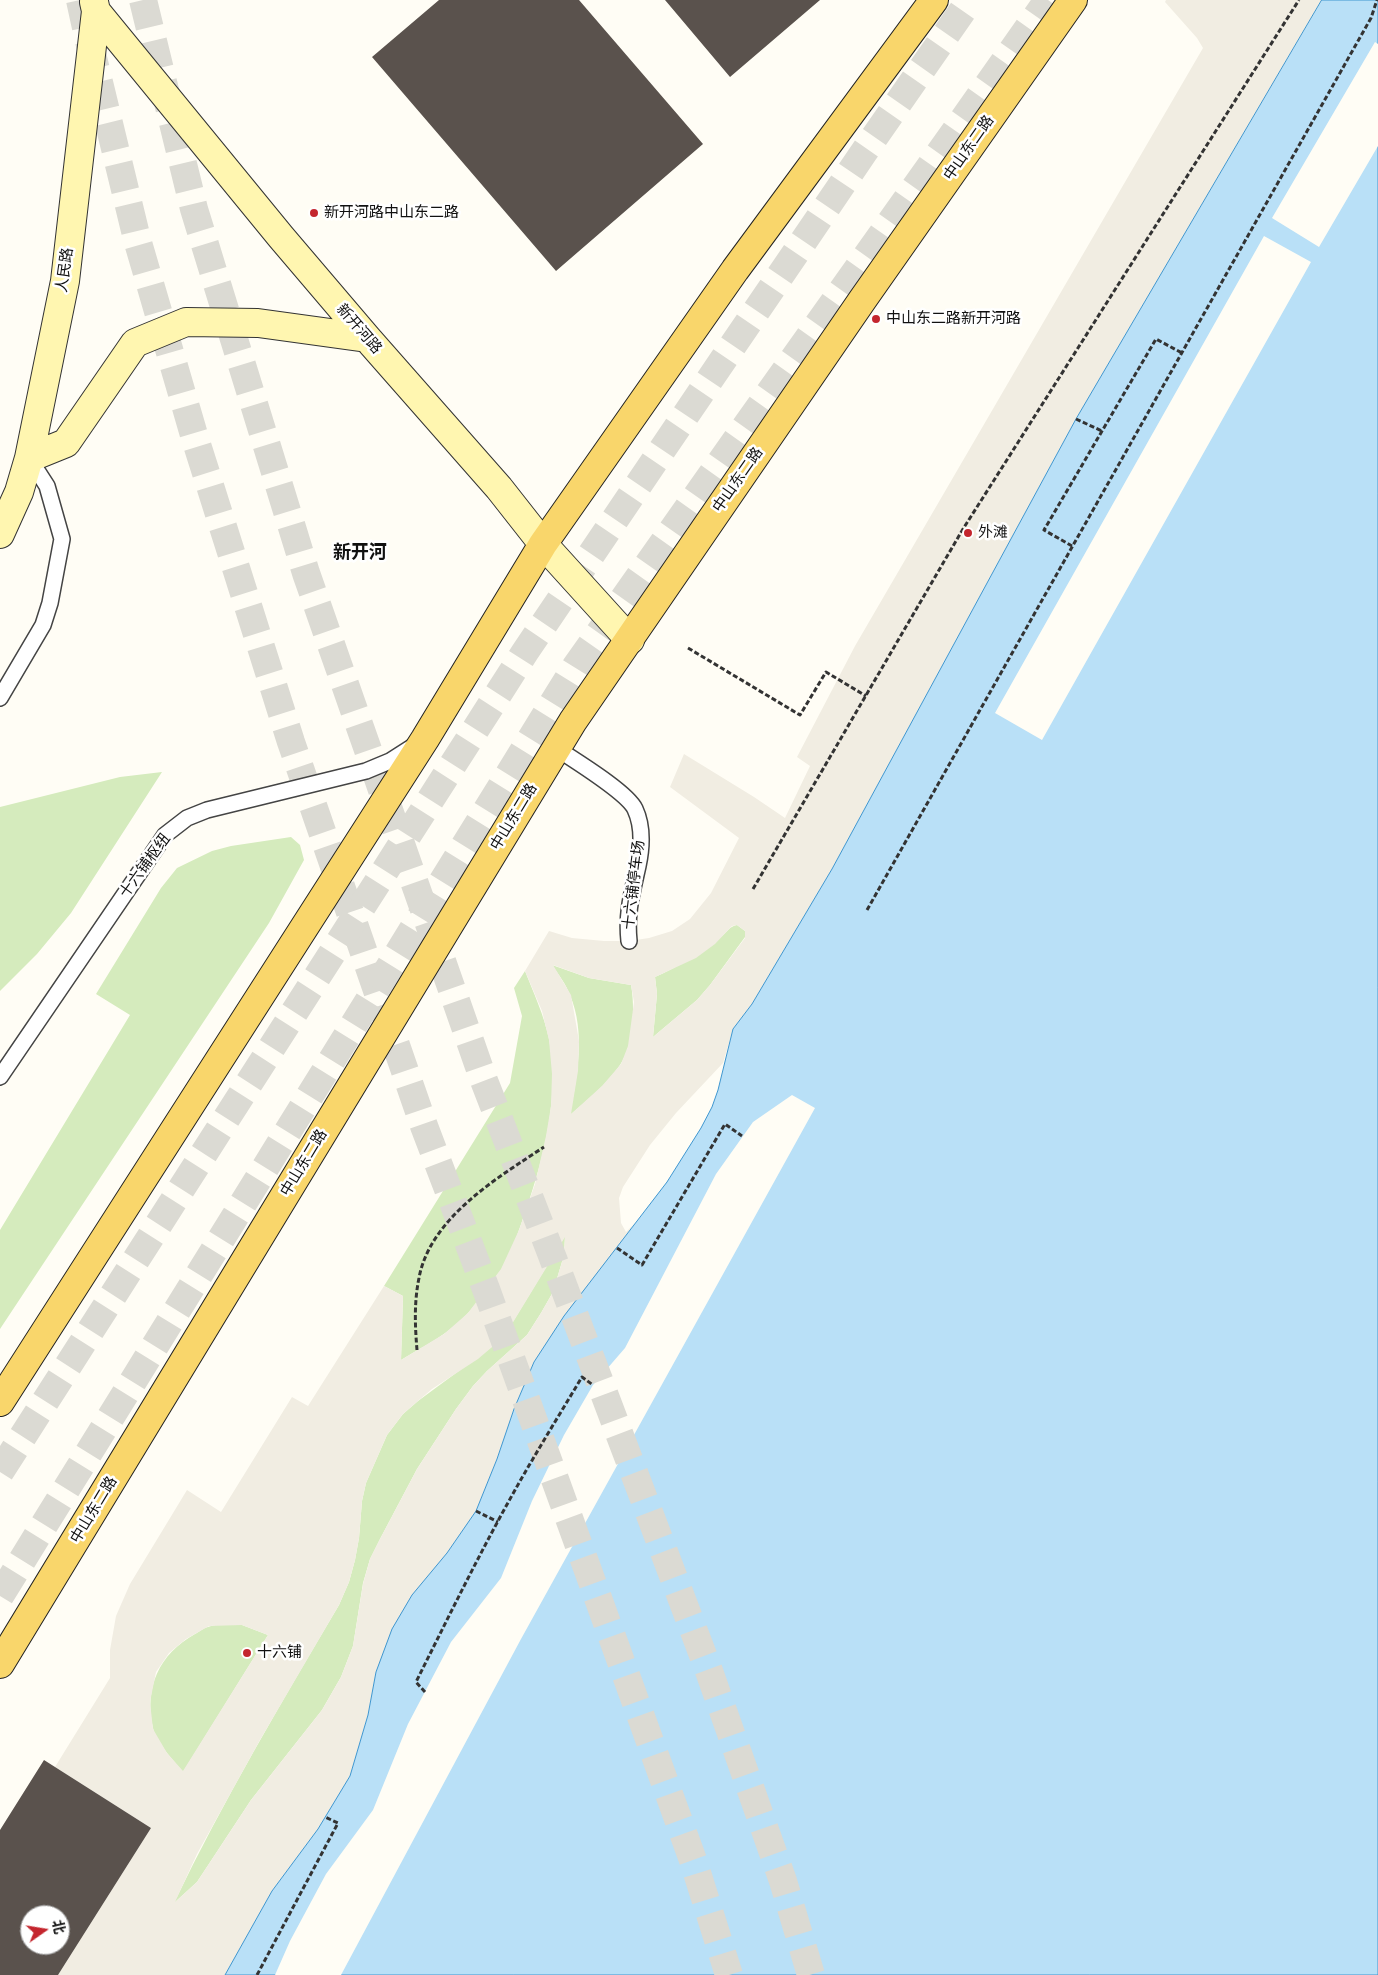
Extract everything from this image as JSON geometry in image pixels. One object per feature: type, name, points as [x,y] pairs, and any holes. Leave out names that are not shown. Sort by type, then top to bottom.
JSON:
[{"type":"main road","points":[[0,1402],[425,739],[543,544],[735,270],[934,0]]},
{"type":"main road","name":"中山东二路","points":[[0,1664],[556,748],[792,402],[1073,0]]},
{"type":"main road","name":"新开河路","points":[[95,5],[281,237],[499,488],[543,544],[630,640]]},
{"type":"main road","name":"人民路","points":[[0,534],[19,492],[28,458],[65,281],[95,5]]},
{"type":"main road","points":[[28,458],[66,442],[135,343],[186,322],[258,323],[367,338]]},
{"type":"lane","points":[[0,698],[43,625],[50,603],[62,539],[47,486],[28,458]]},
{"type":"lane","name":"十六铺枢纽","points":[[0,1077],[165,835],[187,818],[207,810],[366,771],[390,761],[425,739]]},
{"type":"lane","name":"十六铺停车场","points":[[556,748],[624,795],[634,808],[640,828],[640,853],[629,901],[627,924],[629,941]]},
{"type":"path","points":[[753,889],[963,529],[1299,0]]},
{"type":"path","points":[[867,910],[1371,18],[1377,0]]},
{"type":"path","points":[[1072,546],[1044,530],[1156,339],[1182,353]]},
{"type":"path","points":[[1076,419],[1102,431]]},
{"type":"path","points":[[688,648],[800,715],[826,672],[866,696]]},
{"type":"path","points":[[617,1248],[642,1265],[725,1124],[742,1136]]},
{"type":"path","points":[[417,1350],[414,1312],[419,1276],[428,1251],[446,1225],[471,1199],[495,1180],[544,1147]]},
{"type":"path","points":[[425,1692],[416,1682],[465,1584],[527,1469],[582,1377],[593,1385]]},
{"type":"path","points":[[476,1511],[498,1522]]},
{"type":"path","points":[[257,1975],[338,1823],[325,1817]]},
{"type":"green space","points":[[162,772],[71,913],[37,954],[0,991],[0,807],[120,777]]},
{"type":"green space","points":[[291,837],[300,845],[304,860],[269,923],[0,1329],[0,1230],[130,1015],[96,994],[161,888],[177,868],[212,851],[231,846]]},
{"type":"green space","points":[[737,925],[745,931],[745,937],[710,985],[697,1000],[653,1037],[657,994],[655,977],[688,959]]},
{"type":"green space","points":[[552,965],[589,978],[631,985],[633,1015],[631,1037],[625,1057],[603,1085],[570,1115],[579,1055],[578,1024],[568,991]]},
{"type":"green space","points":[[525,971],[549,1039],[553,1082],[544,1148],[533,1190],[509,1256],[481,1297],[462,1320],[437,1339],[401,1360],[403,1296],[384,1286],[510,1083],[522,1016],[514,988]]},
{"type":"green space","points":[[565,1236],[564,1255],[553,1292],[541,1313],[527,1335],[487,1371],[456,1409],[417,1469],[380,1539],[370,1559],[363,1583],[353,1646],[341,1677],[322,1710],[251,1800],[197,1882],[174,1903],[232,1790],[339,1605],[349,1582],[355,1560],[366,1483],[387,1435],[403,1414],[418,1401],[498,1342],[512,1323]]},
{"type":"green space","points":[[225,1624],[242,1625],[268,1635],[183,1772],[161,1745],[153,1728],[151,1699],[157,1674],[164,1662],[182,1642],[203,1629]]},
{"type":"shaded area","points":[[1166,0],[1322,0],[1076,419],[832,869],[752,1004],[733,1029],[723,1063],[676,1113],[650,1145],[623,1187],[619,1198],[621,1223],[626,1232],[635,1223],[534,1362],[514,1409],[497,1459],[476,1511],[447,1553],[376,1672],[368,1715],[350,1776],[318,1829],[272,1891],[225,1975],[58,1975],[151,1828],[55,1767],[110,1678],[110,1650],[116,1616],[130,1584],[187,1490],[221,1512],[292,1397],[308,1406],[384,1286],[403,1296],[401,1360],[444,1334],[468,1313],[501,1269],[519,1230],[535,1184],[551,1106],[552,1074],[549,1040],[542,1011],[525,971],[549,931],[572,938],[604,941],[629,941],[649,938],[672,931],[690,919],[711,893],[739,838],[670,787],[684,754],[785,818],[810,766],[797,757],[855,646],[1203,48],[1197,38],[1165,2]],"holes":[[[737,925],[745,931],[745,938],[697,1000],[653,1037],[657,994],[655,977],[696,958],[715,944],[732,926]],[[553,965],[589,978],[631,985],[634,1002],[628,1046],[621,1064],[602,1086],[571,1114],[578,1071],[579,1041],[571,995]],[[565,1237],[564,1255],[553,1292],[541,1313],[527,1335],[487,1371],[456,1409],[417,1469],[380,1539],[370,1559],[363,1584],[353,1646],[341,1677],[322,1710],[251,1800],[197,1882],[175,1902],[197,1854],[260,1740],[339,1605],[349,1582],[355,1560],[366,1483],[387,1435],[403,1414],[432,1389],[478,1359],[498,1342],[512,1324]],[[242,1625],[268,1635],[183,1771],[167,1753],[153,1729],[150,1702],[156,1672],[169,1653],[186,1639],[209,1626]]]},
{"type":"water","points":[[1322,0],[1378,0],[1378,1975],[225,1975],[272,1891],[318,1829],[350,1776],[368,1715],[376,1672],[392,1629],[412,1595],[447,1553],[476,1511],[497,1459],[514,1409],[534,1362],[564,1316],[667,1182],[701,1128],[718,1090],[733,1029],[752,1004],[832,869],[1076,419]]},
{"type":"pier","points":[[1375,42],[1378,44],[1378,146],[1319,247],[1272,218]]},
{"type":"pier","points":[[1264,236],[1311,262],[1042,740],[995,713]]},
{"type":"pier","points":[[792,1095],[815,1108],[521,1639],[341,1975],[275,1975],[290,1941],[326,1874],[373,1810],[408,1724],[451,1642],[501,1578],[532,1501],[564,1435],[593,1385],[625,1348],[716,1174],[753,1122]]},
{"type":"building","points":[[439,0],[579,0],[703,144],[556,271],[372,57]]},
{"type":"building","points":[[665,0],[820,0],[730,77]]},
{"type":"building","points":[[44,1760],[151,1828],[58,1975],[0,1975],[0,1830]]},
{"type":"tunnel","points":[[80,0],[137,239],[194,435],[291,742],[424,1126],[486,1289],[694,1863],[729,1975]]},
{"type":"tunnel","points":[[143,0],[194,209],[306,573],[483,1078],[709,1671],[783,1881],[811,1975]]},
{"type":"tunnel","points":[[0,1472],[525,652],[864,152],[970,0]]},
{"type":"tunnel","points":[[0,1596],[576,666],[1048,0]]},
{"type":"place","name":"新开河路中山东二路","points":[[314,213]]},
{"type":"place","name":"中山东二路新开河路","points":[[876,319]]},
{"type":"place","name":"外滩","points":[[968,533]]},
{"type":"place","name":"十六铺","points":[[247,1653]]},
{"type":"district","name":"新开河","points":[[360,553]]}]
